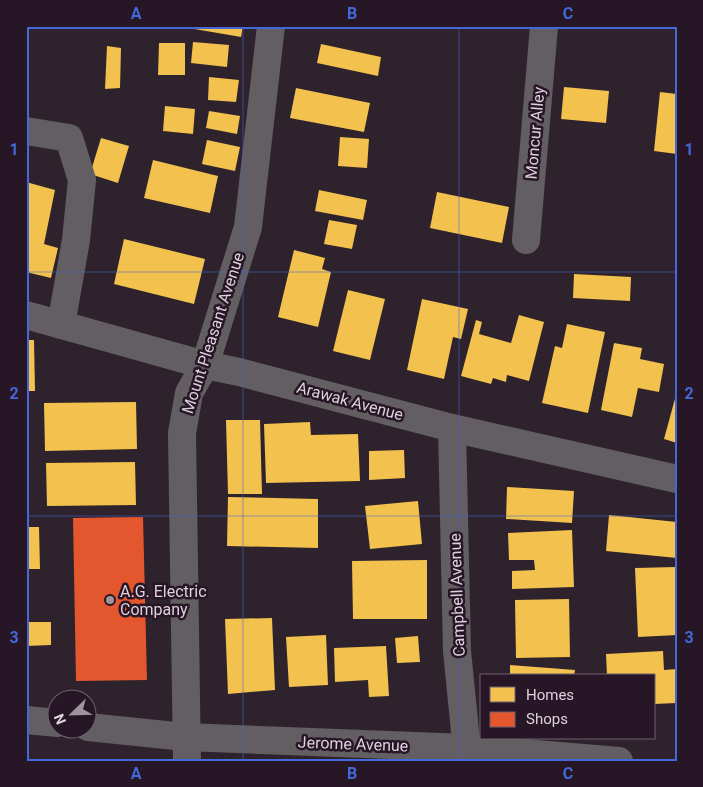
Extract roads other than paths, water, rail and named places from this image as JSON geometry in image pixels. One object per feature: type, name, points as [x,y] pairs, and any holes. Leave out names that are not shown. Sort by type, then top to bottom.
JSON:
[{"type":"street","name":"Mount Pleasant Avenue","points":[[186,749],[182,433],[190,393],[205,365],[248,227],[271,26]]},
{"type":"street","name":"Moncur Alley","points":[[526,240],[544,26]]},
{"type":"street","points":[[26,131],[68,138],[82,180],[76,240],[62,325]]},
{"type":"street","name":"Arawak Avenue","points":[[26,315],[205,365],[239,372],[452,428],[677,479]]},
{"type":"street","name":"Campbell Avenue","points":[[452,428],[458,652],[468,754]]},
{"type":"street","points":[[26,720],[48,722]]},
{"type":"street","name":"Jerome Avenue","points":[[98,728],[186,749],[468,754],[619,761]]},
{"type":"place","name":"A.G. Electric Company","points":[[110,600]]}]
